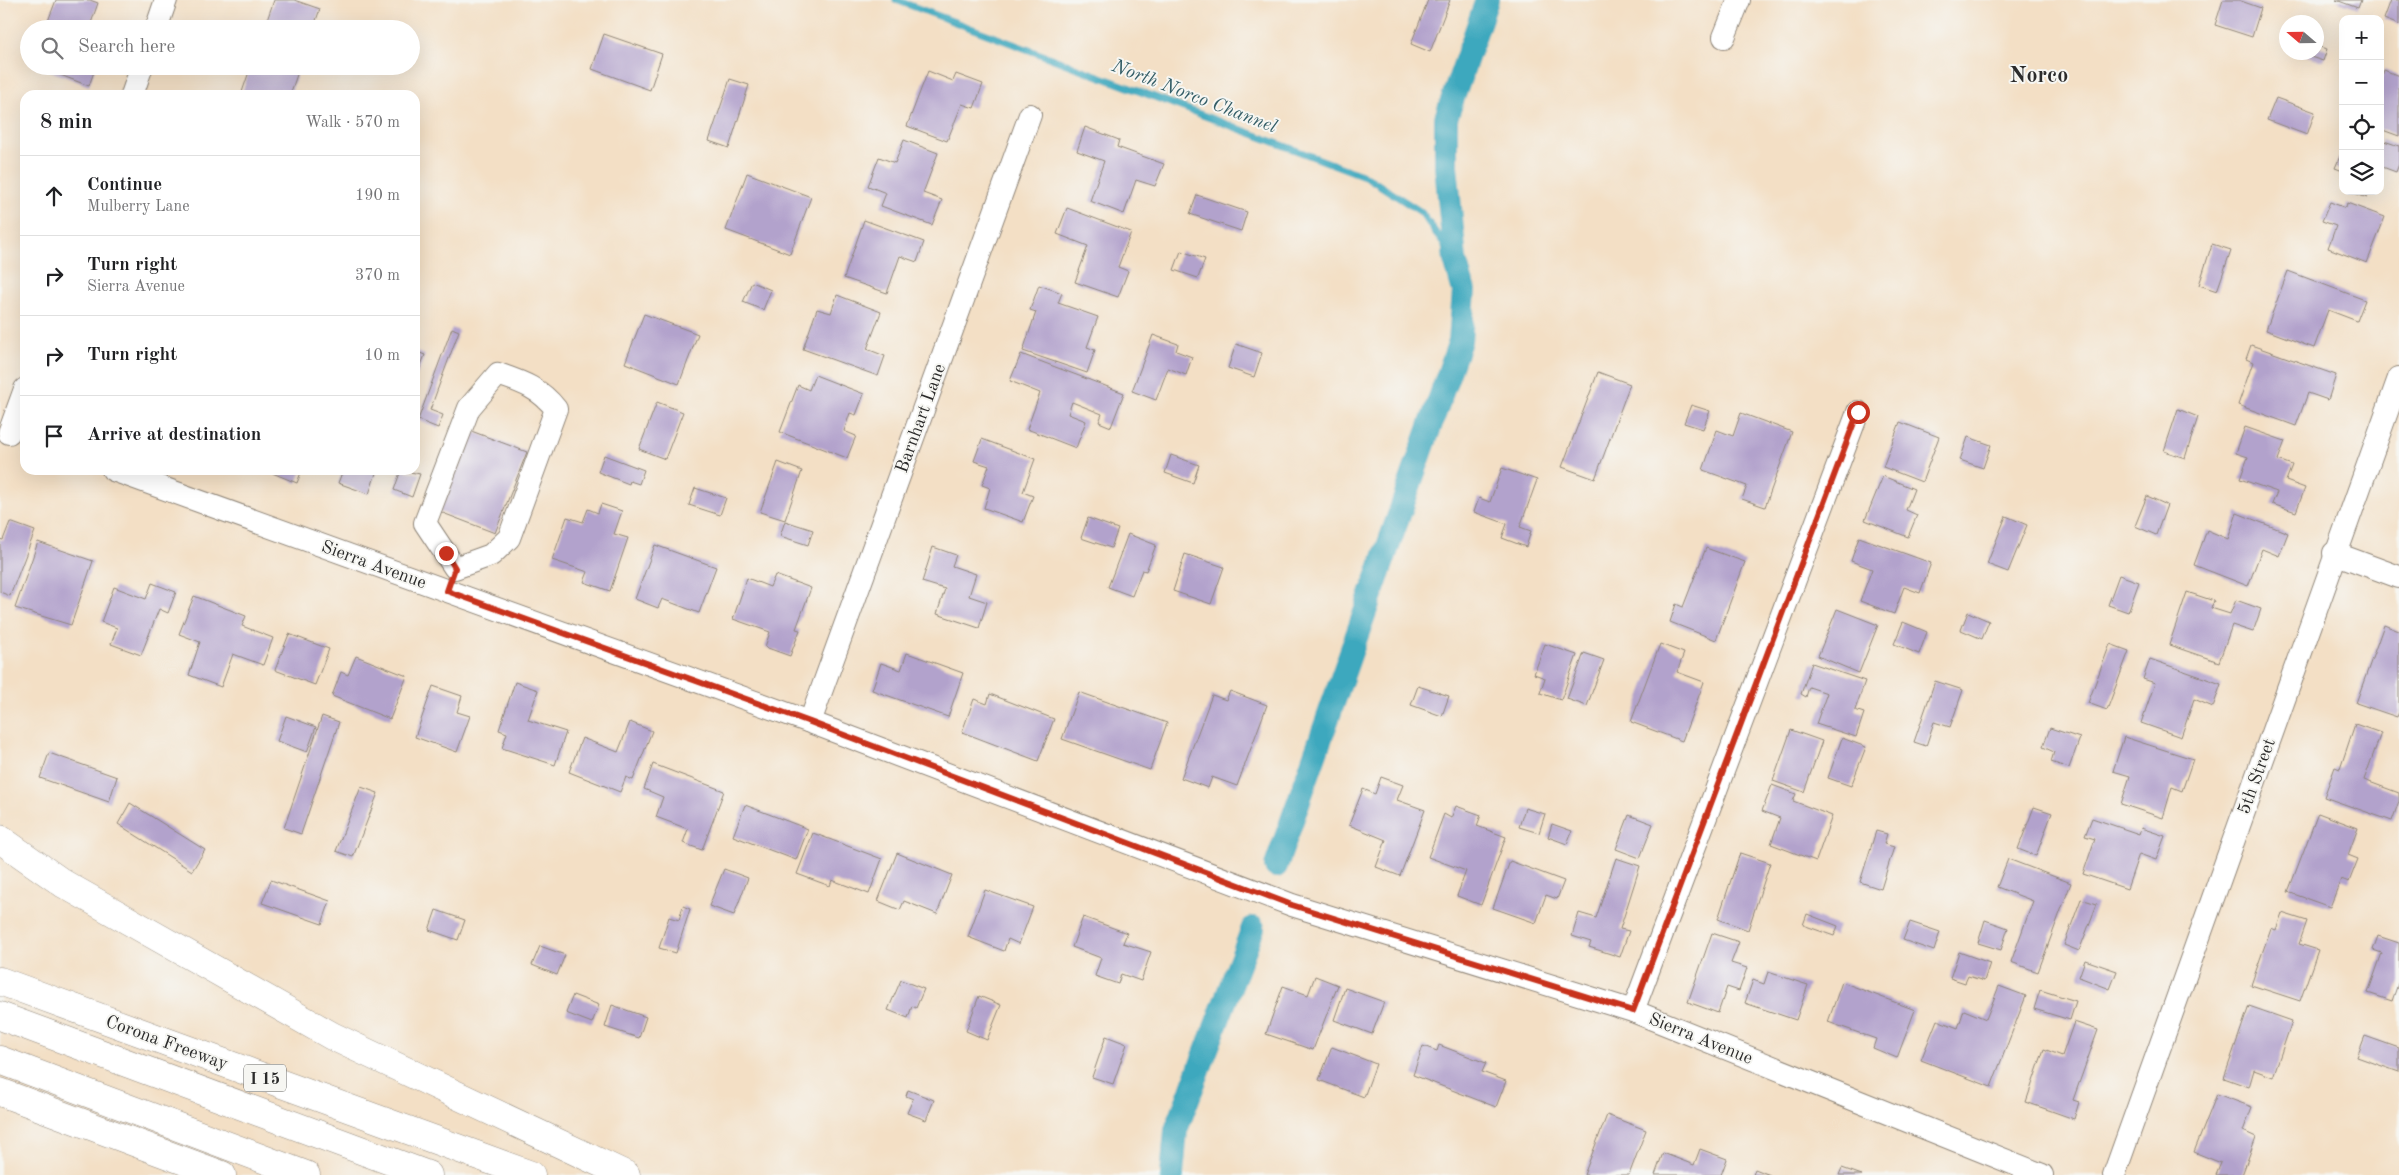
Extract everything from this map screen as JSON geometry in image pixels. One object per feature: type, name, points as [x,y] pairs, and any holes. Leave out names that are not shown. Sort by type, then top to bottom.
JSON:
[{"type":"highway","points":[[0,839],[64,884],[332,1036],[626,1175]]},
{"type":"highway","name":"Corona Freeway","points":[[0,981],[530,1175]]},
{"type":"highway","points":[[0,1016],[428,1175]]},
{"type":"highway","points":[[0,1060],[306,1175]]},
{"type":"highway","points":[[0,1092],[222,1175]]},
{"type":"street","points":[[159,20],[166,0]]},
{"type":"street","points":[[1724,36],[1739,0]]},
{"type":"street","points":[[134,90],[139,75]]},
{"type":"street","name":"Barnhart Lane","points":[[810,722],[1030,115]]},
{"type":"street","points":[[498,374],[530,385],[547,397],[556,409],[509,538],[491,555],[455,568],[425,523],[469,408],[498,374]]},
{"type":"street","name":"5th Street","points":[[2114,1175],[2334,553],[2399,378]]},
{"type":"street","points":[[11,434],[20,404]]},
{"type":"street","points":[[1633,1011],[1858,412]]},
{"type":"street","name":"Sierra Avenue","points":[[127,475],[810,722],[1292,905],[1633,1011],[2042,1175]]},
{"type":"street","points":[[2334,553],[2399,577]]},
{"type":"street","points":[[447,591],[455,568]]},
{"type":"building","points":[[56,0],[90,0],[98,3],[92,20],[48,20]]},
{"type":"building","points":[[274,0],[294,0],[320,9],[316,20],[267,20]]},
{"type":"building","points":[[1428,0],[1450,0],[1430,52],[1411,44]]},
{"type":"building","points":[[2223,0],[2238,0],[2261,8],[2252,37],[2215,25]]},
{"type":"building","points":[[2336,0],[2361,0],[2358,8]]},
{"type":"building","points":[[2391,0],[2399,0],[2399,25],[2384,19]]},
{"type":"building","points":[[604,34],[662,54],[650,90],[592,69]]},
{"type":"building","points":[[2384,70],[2399,76],[2399,136],[2384,130]]},
{"type":"building","points":[[928,71],[953,81],[956,74],[983,84],[974,108],[962,104],[947,141],[907,126]]},
{"type":"building","points":[[60,75],[93,75],[89,86]]},
{"type":"building","points":[[248,75],[297,75],[292,90],[243,90]]},
{"type":"building","points":[[730,79],[749,85],[729,148],[709,141]]},
{"type":"building","points":[[2276,98],[2315,112],[2307,135],[2267,120]]},
{"type":"building","points":[[1085,127],[1119,140],[1117,147],[1164,164],[1155,186],[1136,180],[1124,214],[1090,201],[1104,161],[1077,151]]},
{"type":"building","points":[[904,140],[938,153],[923,193],[942,200],[932,225],[881,206],[886,193],[868,186],[879,157],[895,163]]},
{"type":"building","points":[[2384,141],[2399,146],[2399,164],[2396,172],[2384,168]]},
{"type":"building","points":[[2339,158],[2339,170],[2335,168]]},
{"type":"building","points":[[747,173],[811,197],[790,254],[726,230]]},
{"type":"building","points":[[1197,195],[1247,212],[1241,231],[1190,214]]},
{"type":"building","points":[[2330,202],[2346,208],[2347,203],[2385,217],[2367,263],[2328,248],[2336,226],[2322,221]]},
{"type":"building","points":[[1067,208],[1131,232],[1118,267],[1128,271],[1118,297],[1075,282],[1088,246],[1057,234]]},
{"type":"building","points":[[864,220],[924,242],[917,262],[900,256],[887,293],[844,278]]},
{"type":"building","points":[[2212,244],[2231,250],[2217,291],[2199,285]]},
{"type":"building","points":[[1181,251],[1205,259],[1198,278],[1174,270]]},
{"type":"building","points":[[2288,271],[2365,300],[2357,321],[2328,310],[2314,348],[2266,330]]},
{"type":"building","points":[[752,282],[771,290],[763,310],[743,302]]},
{"type":"building","points":[[1039,285],[1062,293],[1058,303],[1098,317],[1087,347],[1095,350],[1087,373],[1023,351],[1036,312],[1030,310]]},
{"type":"building","points":[[837,295],[881,312],[867,349],[885,356],[878,376],[803,349],[817,309],[831,313]]},
{"type":"building","points":[[644,314],[698,334],[679,384],[625,363]]},
{"type":"building","points":[[452,328],[459,331],[430,410],[443,415],[438,428],[420,421],[420,415]]},
{"type":"building","points":[[1153,335],[1178,344],[1176,351],[1192,357],[1186,375],[1168,368],[1156,400],[1132,391]]},
{"type":"building","points":[[1236,344],[1262,353],[1254,377],[1228,368]]},
{"type":"building","points":[[2251,345],[2336,375],[2328,400],[2308,393],[2296,426],[2238,405],[2253,362],[2246,359]]},
{"type":"building","points":[[420,353],[425,355],[420,368]]},
{"type":"building","points":[[1021,354],[1124,393],[1111,427],[1099,422],[1102,414],[1072,402],[1068,414],[1086,421],[1076,448],[1027,429],[1040,393],[1010,381]]},
{"type":"building","points":[[1598,372],[1630,384],[1595,479],[1562,467]]},
{"type":"building","points":[[815,375],[864,394],[856,415],[850,413],[844,431],[856,436],[847,458],[780,432],[798,385],[809,390]]},
{"type":"building","points":[[657,402],[683,412],[665,459],[639,449]]},
{"type":"building","points":[[1691,405],[1710,411],[1703,429],[1684,423]]},
{"type":"building","points":[[2178,409],[2198,417],[2185,458],[2164,451]]},
{"type":"building","points":[[1741,413],[1792,432],[1765,507],[1742,499],[1747,486],[1703,470],[1717,430],[1733,436]]},
{"type":"building","points":[[1900,422],[1939,437],[1922,482],[1883,467]]},
{"type":"building","points":[[2245,427],[2285,441],[2278,460],[2292,465],[2286,481],[2305,488],[2296,512],[2272,504],[2277,492],[2240,479],[2248,457],[2236,453]]},
{"type":"building","points":[[466,429],[527,452],[495,533],[435,510]]},
{"type":"building","points":[[1968,437],[1991,445],[1983,468],[1960,460]]},
{"type":"building","points":[[982,439],[1035,459],[1023,492],[1033,496],[1023,522],[984,508],[990,488],[982,485],[989,466],[974,461]]},
{"type":"building","points":[[604,455],[644,470],[639,484],[630,481],[629,484],[598,472]]},
{"type":"building","points":[[1171,455],[1199,465],[1193,483],[1165,473]]},
{"type":"building","points":[[778,462],[802,471],[785,520],[760,512]]},
{"type":"building","points":[[1502,468],[1537,480],[1520,527],[1531,531],[1526,547],[1502,538],[1507,524],[1474,512],[1479,498],[1490,502]]},
{"type":"building","points":[[277,475],[300,475],[297,483]]},
{"type":"building","points":[[341,475],[375,475],[369,494],[338,483]]},
{"type":"building","points":[[399,475],[420,475],[412,497],[394,490]]},
{"type":"building","points":[[1883,476],[1914,489],[1906,510],[1917,515],[1908,537],[1865,520]]},
{"type":"building","points":[[695,488],[726,498],[720,515],[689,505]]},
{"type":"building","points":[[2147,496],[2167,505],[2156,535],[2135,526]]},
{"type":"building","points":[[601,504],[622,511],[614,534],[628,538],[610,591],[584,582],[588,572],[552,560],[567,517],[583,522],[588,509],[598,513]]},
{"type":"building","points":[[2237,513],[2288,533],[2279,556],[2262,549],[2248,586],[2194,565],[2207,530],[2228,539]]},
{"type":"building","points":[[2006,516],[2027,525],[2008,572],[1987,564]]},
{"type":"building","points":[[1088,518],[1118,529],[1111,548],[1081,538]]},
{"type":"building","points":[[785,521],[813,530],[808,545],[780,536]]},
{"type":"building","points":[[10,522],[35,531],[10,596],[0,592],[0,539],[3,540]]},
{"type":"building","points":[[1128,534],[1156,545],[1146,571],[1142,570],[1132,596],[1108,587]]},
{"type":"building","points":[[1859,537],[1931,563],[1920,593],[1904,587],[1894,614],[1860,601],[1872,569],[1851,561]]},
{"type":"building","points":[[38,542],[93,561],[71,625],[15,608]]},
{"type":"building","points":[[655,545],[716,567],[699,613],[662,599],[658,608],[635,599]]},
{"type":"building","points":[[933,547],[956,555],[952,566],[976,574],[969,596],[987,602],[979,628],[937,614],[945,589],[922,582]]},
{"type":"building","points":[[1706,548],[1745,562],[1716,640],[1670,622],[1676,604],[1683,607]]},
{"type":"building","points":[[1185,554],[1224,567],[1211,604],[1173,591]]},
{"type":"building","points":[[775,575],[811,588],[796,629],[800,630],[790,656],[765,647],[770,632],[733,619],[747,578],[770,587]]},
{"type":"building","points":[[2119,575],[2139,582],[2128,612],[2108,605]]},
{"type":"building","points":[[152,583],[176,592],[168,613],[159,609],[141,655],[111,644],[117,628],[101,622],[114,587],[146,599]]},
{"type":"building","points":[[2187,592],[2214,601],[2211,608],[2230,614],[2236,600],[2261,609],[2253,632],[2232,625],[2219,662],[2169,645]]},
{"type":"building","points":[[194,596],[246,616],[242,626],[273,638],[263,665],[233,654],[221,687],[189,675],[200,642],[179,634]]},
{"type":"building","points":[[1837,609],[1878,625],[1859,673],[1818,656]]},
{"type":"building","points":[[1968,612],[1989,621],[1982,639],[1961,630]]},
{"type":"building","points":[[1903,622],[1927,632],[1919,654],[1894,644]]},
{"type":"building","points":[[2384,625],[2399,631],[2399,712],[2397,717],[2356,703]]},
{"type":"building","points":[[289,634],[329,649],[315,685],[275,670]]},
{"type":"building","points":[[1545,644],[1577,655],[1561,700],[1540,693],[1545,678],[1534,674]]},
{"type":"building","points":[[1660,644],[1684,653],[1677,672],[1704,682],[1682,741],[1631,722]]},
{"type":"building","points":[[2110,644],[2129,651],[2107,710],[2088,703]]},
{"type":"building","points":[[907,653],[963,673],[948,717],[872,690],[881,663],[901,670]]},
{"type":"building","points":[[1584,653],[1604,660],[1587,706],[1567,699]]},
{"type":"building","points":[[356,656],[407,676],[390,719],[332,696],[341,672],[348,675]]},
{"type":"building","points":[[2150,659],[2221,684],[2213,707],[2194,699],[2181,737],[2141,723],[2155,683],[2143,679]]},
{"type":"building","points":[[1812,663],[1865,681],[1855,710],[1864,713],[1856,737],[1816,724],[1827,693],[1809,687],[1806,697],[1801,694]]},
{"type":"building","points":[[1935,681],[1963,690],[1950,727],[1934,722],[1926,746],[1914,742]]},
{"type":"building","points":[[515,682],[538,690],[528,720],[566,732],[555,765],[502,748],[507,733],[499,730]]},
{"type":"building","points":[[433,686],[462,696],[457,712],[470,716],[457,752],[415,737]]},
{"type":"building","points":[[1418,686],[1449,696],[1442,716],[1411,705]]},
{"type":"building","points":[[1230,691],[1267,705],[1237,786],[1212,777],[1208,788],[1181,778],[1212,695],[1226,700]]},
{"type":"building","points":[[1079,692],[1167,723],[1150,770],[1062,739]]},
{"type":"building","points":[[990,694],[1054,719],[1038,761],[962,732],[974,699],[987,704]]},
{"type":"building","points":[[286,716],[316,727],[307,752],[277,741]]},
{"type":"building","points":[[322,716],[339,722],[301,834],[284,828]]},
{"type":"building","points":[[630,722],[652,731],[633,780],[626,777],[620,792],[569,772],[582,738],[618,752]]},
{"type":"building","points":[[2355,724],[2381,733],[2364,780],[2399,793],[2399,801],[2392,821],[2324,797],[2335,767],[2340,769]]},
{"type":"building","points":[[2050,728],[2080,738],[2069,768],[2051,762],[2054,752],[2043,747]]},
{"type":"building","points":[[1791,730],[1822,741],[1804,792],[1773,781]]},
{"type":"building","points":[[2124,737],[2193,759],[2182,791],[2172,787],[2163,818],[2121,804],[2130,776],[2113,771]]},
{"type":"building","points":[[1842,738],[1866,747],[1851,786],[1828,778]]},
{"type":"building","points":[[49,753],[117,777],[109,802],[40,778]]},
{"type":"building","points":[[653,764],[724,791],[702,850],[683,843],[688,829],[656,817],[663,797],[644,789]]},
{"type":"building","points":[[1381,777],[1403,785],[1397,800],[1425,810],[1400,876],[1376,867],[1386,840],[1349,825],[1363,789],[1375,794]]},
{"type":"building","points":[[1772,785],[1796,794],[1793,801],[1832,816],[1816,861],[1771,844],[1780,818],[1762,811]]},
{"type":"building","points":[[361,787],[378,793],[353,857],[336,851]]},
{"type":"building","points":[[130,803],[205,850],[192,871],[118,824]]},
{"type":"building","points":[[745,805],[808,829],[796,860],[733,836]]},
{"type":"building","points":[[1456,806],[1481,815],[1477,826],[1506,837],[1481,905],[1457,896],[1466,871],[1428,857],[1444,814],[1451,818]]},
{"type":"building","points":[[2034,807],[2052,813],[2036,856],[2018,849]]},
{"type":"building","points":[[1525,808],[1545,814],[1539,833],[1519,827]]},
{"type":"building","points":[[2318,813],[2358,828],[2348,855],[2358,859],[2349,882],[2341,879],[2330,907],[2288,892]]},
{"type":"building","points":[[1629,815],[1653,824],[1640,858],[1616,849]]},
{"type":"building","points":[[2092,818],[2139,834],[2141,828],[2165,836],[2156,860],[2139,854],[2127,889],[2083,874],[2095,839],[2085,836]]},
{"type":"building","points":[[1552,824],[1572,831],[1567,844],[1548,837]]},
{"type":"building","points":[[1876,831],[1887,834],[1884,844],[1894,847],[1881,889],[1860,882]]},
{"type":"building","points":[[813,833],[882,859],[869,894],[832,880],[830,886],[797,874]]},
{"type":"building","points":[[897,853],[952,875],[937,914],[904,901],[900,910],[878,901]]},
{"type":"building","points":[[1740,853],[1770,863],[1748,930],[1718,919]]},
{"type":"building","points":[[1616,858],[1640,866],[1620,929],[1629,931],[1620,957],[1589,947],[1591,942],[1572,936],[1579,913],[1596,918]]},
{"type":"building","points":[[2008,859],[2071,883],[2038,972],[2011,962],[2033,901],[1997,887]]},
{"type":"building","points":[[1510,861],[1564,881],[1557,899],[1546,895],[1536,923],[1493,908]]},
{"type":"building","points":[[724,869],[748,878],[734,915],[709,906]]},
{"type":"building","points":[[271,880],[330,901],[322,924],[262,903]]},
{"type":"building","points":[[985,890],[1033,907],[1019,944],[1008,939],[1004,951],[968,937]]},
{"type":"building","points":[[2081,899],[2097,904],[2079,951],[2064,945]]},
{"type":"building","points":[[683,906],[690,909],[676,953],[659,948],[669,917],[679,920]]},
{"type":"building","points":[[436,910],[465,920],[458,940],[429,930]]},
{"type":"building","points":[[2282,913],[2307,921],[2299,944],[2318,950],[2300,1001],[2251,985],[2271,928],[2276,930]]},
{"type":"building","points":[[1807,914],[1838,926],[1834,936],[1803,925]]},
{"type":"building","points":[[1083,917],[1127,933],[1123,943],[1151,952],[1141,981],[1121,974],[1118,984],[1095,976],[1101,958],[1072,947]]},
{"type":"building","points":[[1985,920],[2008,928],[2001,950],[1978,943]]},
{"type":"building","points":[[1910,922],[1940,932],[1934,951],[1903,940]]},
{"type":"building","points":[[1712,933],[1739,942],[1731,963],[1747,968],[1739,991],[1727,987],[1718,1013],[1688,1002]]},
{"type":"building","points":[[2378,936],[2399,943],[2399,981],[2392,1001],[2368,993],[2382,953],[2373,950]]},
{"type":"building","points":[[540,946],[565,955],[557,975],[532,965]]},
{"type":"building","points":[[1959,952],[1990,963],[1984,981],[1968,976],[1965,983],[1950,978]]},
{"type":"building","points":[[2085,960],[2117,971],[2110,989],[2079,977]]},
{"type":"building","points":[[1768,972],[1808,985],[1796,1020],[1745,1003],[1753,980],[1764,984]]},
{"type":"building","points":[[1315,976],[1338,985],[1313,1050],[1266,1034],[1283,986],[1308,995]]},
{"type":"building","points":[[901,980],[924,989],[916,1008],[912,1006],[908,1018],[888,1010]]},
{"type":"building","points":[[1842,982],[1915,1010],[1897,1058],[1873,1048],[1876,1039],[1828,1022]]},
{"type":"building","points":[[1999,986],[2026,996],[1991,1087],[1921,1060],[1937,1020],[1958,1028],[1964,1010],[1986,1019]]},
{"type":"building","points":[[1345,988],[1384,1002],[1372,1034],[1334,1020]]},
{"type":"building","points":[[2040,990],[2076,1001],[2070,1020],[2034,1009]]},
{"type":"building","points":[[573,995],[599,1005],[592,1023],[566,1013]]},
{"type":"building","points":[[979,996],[1001,1005],[987,1040],[966,1031]]},
{"type":"building","points":[[612,1005],[646,1017],[639,1038],[605,1027]]},
{"type":"building","points":[[2249,1006],[2292,1021],[2273,1077],[2254,1070],[2249,1087],[2224,1078]]},
{"type":"building","points":[[2074,1022],[2098,1030],[2073,1100],[2079,1102],[2074,1119],[2026,1102],[2044,1049],[2062,1056]]},
{"type":"building","points":[[1106,1036],[1127,1044],[1113,1084],[1092,1077]]},
{"type":"building","points":[[2365,1036],[2399,1048],[2399,1072],[2357,1057]]},
{"type":"building","points":[[1439,1045],[1486,1063],[1482,1072],[1506,1081],[1496,1107],[1413,1075],[1423,1046],[1437,1051]]},
{"type":"building","points":[[1332,1047],[1376,1064],[1364,1097],[1319,1080]]},
{"type":"building","points":[[908,1090],[934,1100],[926,1120],[907,1113],[913,1099],[906,1096]]},
{"type":"building","points":[[2217,1094],[2252,1107],[2243,1131],[2256,1137],[2242,1175],[2216,1175],[2221,1163],[2194,1152]]},
{"type":"building","points":[[1607,1115],[1646,1130],[1629,1175],[1584,1175]]},
{"type":"building","points":[[1700,1149],[1727,1159],[1721,1175],[1655,1175],[1663,1153],[1694,1165]]},
{"type":"building","points":[[1842,1168],[1862,1175],[1839,1175]]},
{"type":"building","points":[[1755,1169],[1770,1175],[1753,1175]]},
{"type":"waterway","name":"North Norco Channel","points":[[896,0],[1367,177],[1421,212],[1455,260]]},
{"type":"waterway","points":[[1276,866],[1460,341],[1464,291],[1455,260],[1446,166],[1446,118],[1487,0]]},
{"type":"waterway","points":[[1172,1175],[1176,1130],[1253,928]]},
{"type":"district","name":"Norco","points":[[2039,74]]},
{"type":"route","points":[[446,553],[455,568],[447,591],[810,722],[1292,905],[1633,1011],[1858,412]]}]
